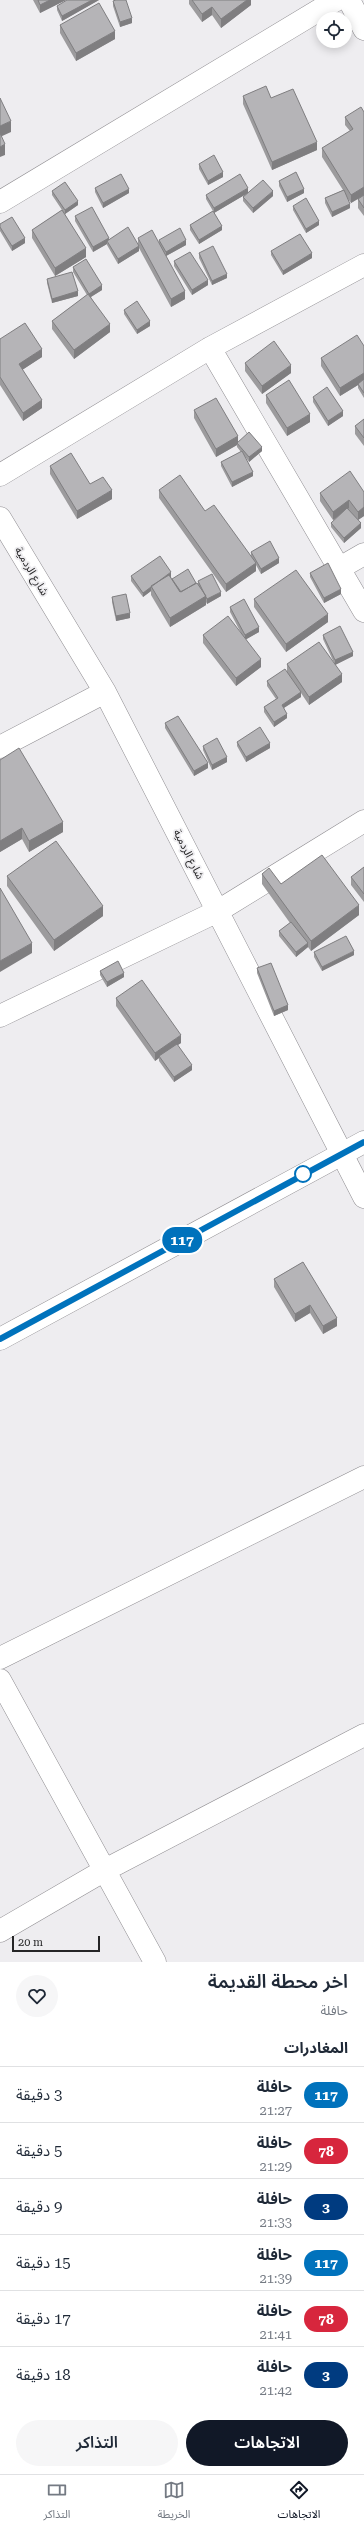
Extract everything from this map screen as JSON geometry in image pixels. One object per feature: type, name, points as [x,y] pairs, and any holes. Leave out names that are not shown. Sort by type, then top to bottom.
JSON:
[{"type":"street","points":[[0,202],[336,0]]},
{"type":"street","points":[[349,0],[364,29]]},
{"type":"street","points":[[0,475],[210,348],[364,264]]},
{"type":"street","points":[[210,348],[364,611]]},
{"type":"street","name":"شارع الردمية","points":[[0,518],[105,692],[364,1197]]},
{"type":"street","points":[[338,568],[364,554]]},
{"type":"street","points":[[0,747],[105,692]]},
{"type":"street","points":[[0,1016],[218,911],[364,821]]},
{"type":"street","points":[[0,1339],[364,1142]]},
{"type":"street","points":[[0,1658],[364,1477]]},
{"type":"street","points":[[0,1680],[155,1962]]},
{"type":"street","points":[[0,1931],[105,1870],[364,1735]]},
{"type":"building","points":[[38,0],[50,0],[40,5]]},
{"type":"building","points":[[67,0],[92,0],[62,16],[57,6]]},
{"type":"building","points":[[126,0],[132,18],[120,22],[113,1]]},
{"type":"building","points":[[192,0],[247,0],[221,19],[212,7],[202,14]]},
{"type":"building","points":[[99,3],[115,31],[76,53],[60,25]]},
{"type":"building","points":[[266,86],[271,98],[293,89],[317,142],[272,162],[243,96]]},
{"type":"building","points":[[0,98],[11,121],[0,126]]},
{"type":"building","points":[[361,107],[364,112],[364,187],[351,195],[322,148],[353,129],[345,117]]},
{"type":"building","points":[[0,133],[5,144],[0,147]]},
{"type":"building","points":[[214,155],[223,172],[208,181],[199,164]]},
{"type":"building","points":[[296,172],[304,189],[287,197],[279,181]]},
{"type":"building","points":[[121,174],[129,189],[103,203],[95,188]]},
{"type":"building","points":[[240,174],[248,188],[214,208],[206,195]]},
{"type":"building","points":[[263,180],[273,191],[253,208],[243,197]]},
{"type":"building","points":[[65,182],[78,201],[65,210],[52,191]]},
{"type":"building","points":[[344,190],[350,204],[332,212],[325,198]]},
{"type":"building","points":[[364,195],[364,208],[358,199]]},
{"type":"building","points":[[306,198],[319,221],[306,229],[293,206]]},
{"type":"building","points":[[92,207],[109,238],[93,247],[75,216]]},
{"type":"building","points":[[62,210],[86,248],[55,268],[32,230]]},
{"type":"building","points":[[213,211],[222,226],[199,240],[190,225]]},
{"type":"building","points":[[12,217],[25,238],[12,246],[0,227],[0,224]]},
{"type":"building","points":[[128,227],[139,246],[118,259],[107,241]]},
{"type":"building","points":[[180,228],[186,240],[166,252],[159,240]]},
{"type":"building","points":[[152,230],[185,291],[171,299],[138,238]]},
{"type":"building","points":[[300,234],[312,253],[283,271],[271,251]]},
{"type":"building","points":[[213,246],[227,274],[212,281],[199,253]]},
{"type":"building","points":[[190,252],[208,280],[192,290],[174,261]]},
{"type":"building","points":[[86,259],[102,285],[89,294],[73,267]]},
{"type":"building","points":[[72,272],[78,291],[52,299],[47,279]]},
{"type":"building","points":[[88,294],[110,324],[74,350],[52,321]]},
{"type":"building","points":[[137,301],[150,321],[137,330],[124,310]]},
{"type":"building","points":[[25,323],[42,349],[19,364],[42,400],[23,413],[0,377],[0,339]]},
{"type":"building","points":[[357,335],[364,346],[364,373],[340,388],[321,358]]},
{"type":"building","points":[[274,341],[291,365],[262,386],[245,363]]},
{"type":"building","points":[[364,379],[364,393],[358,384]]},
{"type":"building","points":[[289,380],[310,414],[287,428],[266,395]]},
{"type":"building","points":[[327,387],[343,411],[328,421],[313,397]]},
{"type":"building","points":[[216,398],[238,436],[216,449],[194,410]]},
{"type":"building","points":[[364,419],[364,438],[355,426]]},
{"type":"building","points":[[249,432],[262,447],[249,457],[237,443]]},
{"type":"building","points":[[242,451],[253,472],[232,482],[221,462]]},
{"type":"building","points":[[71,453],[90,484],[103,477],[112,490],[77,511],[50,466]]},
{"type":"building","points":[[350,471],[364,492],[364,507],[358,512],[349,500],[333,512],[320,493]]},
{"type":"building","points":[[180,475],[205,511],[214,505],[256,563],[226,584],[159,490]]},
{"type":"building","points":[[347,508],[361,523],[344,538],[331,523]]},
{"type":"building","points":[[270,541],[279,558],[261,569],[251,552]]},
{"type":"building","points":[[160,556],[171,572],[143,593],[131,576]]},
{"type":"building","points":[[328,563],[341,589],[324,598],[310,573]]},
{"type":"building","points":[[188,569],[196,583],[181,592],[172,579]]},
{"type":"building","points":[[296,570],[328,614],[286,644],[254,599]]},
{"type":"building","points":[[212,574],[221,592],[207,599],[198,581]]},
{"type":"building","points":[[169,575],[180,592],[197,583],[206,596],[170,618],[151,586]]},
{"type":"building","points":[[126,594],[130,613],[116,616],[112,597]]},
{"type":"building","points":[[244,599],[259,627],[245,635],[230,607]]},
{"type":"building","points":[[228,616],[261,659],[236,678],[203,635]]},
{"type":"building","points":[[340,626],[353,652],[335,660],[323,635]]},
{"type":"building","points":[[319,642],[342,674],[309,697],[287,664]]},
{"type":"building","points":[[285,669],[301,692],[282,705],[287,714],[274,722],[264,707],[278,698],[267,681]]},
{"type":"building","points":[[178,716],[208,763],[194,771],[165,723]]},
{"type":"building","points":[[260,727],[270,743],[246,757],[237,742]]},
{"type":"building","points":[[217,738],[227,757],[212,765],[203,746]]},
{"type":"building","points":[[19,748],[63,822],[29,841],[22,828],[0,841],[0,760]]},
{"type":"building","points":[[56,841],[103,906],[54,940],[7,876]]},
{"type":"building","points":[[322,855],[359,905],[311,941],[262,874],[269,868],[281,884]]},
{"type":"building","points":[[364,867],[364,894],[351,877]]},
{"type":"building","points":[[0,888],[32,943],[0,961]]},
{"type":"building","points":[[291,922],[308,943],[296,952],[279,931]]},
{"type":"building","points":[[346,936],[354,951],[322,967],[314,952]]},
{"type":"building","points":[[118,961],[124,973],[107,982],[100,971]]},
{"type":"building","points":[[271,963],[288,1005],[274,1011],[257,968]]},
{"type":"building","points":[[142,980],[181,1035],[155,1053],[116,998]]},
{"type":"building","points":[[177,1044],[192,1065],[174,1077],[159,1056]]},
{"type":"building","points":[[303,1262],[337,1318],[323,1326],[310,1305],[295,1314],[274,1279]]},
{"type":"bus line","name":"117","points":[[0,1339],[364,1142]]}]
